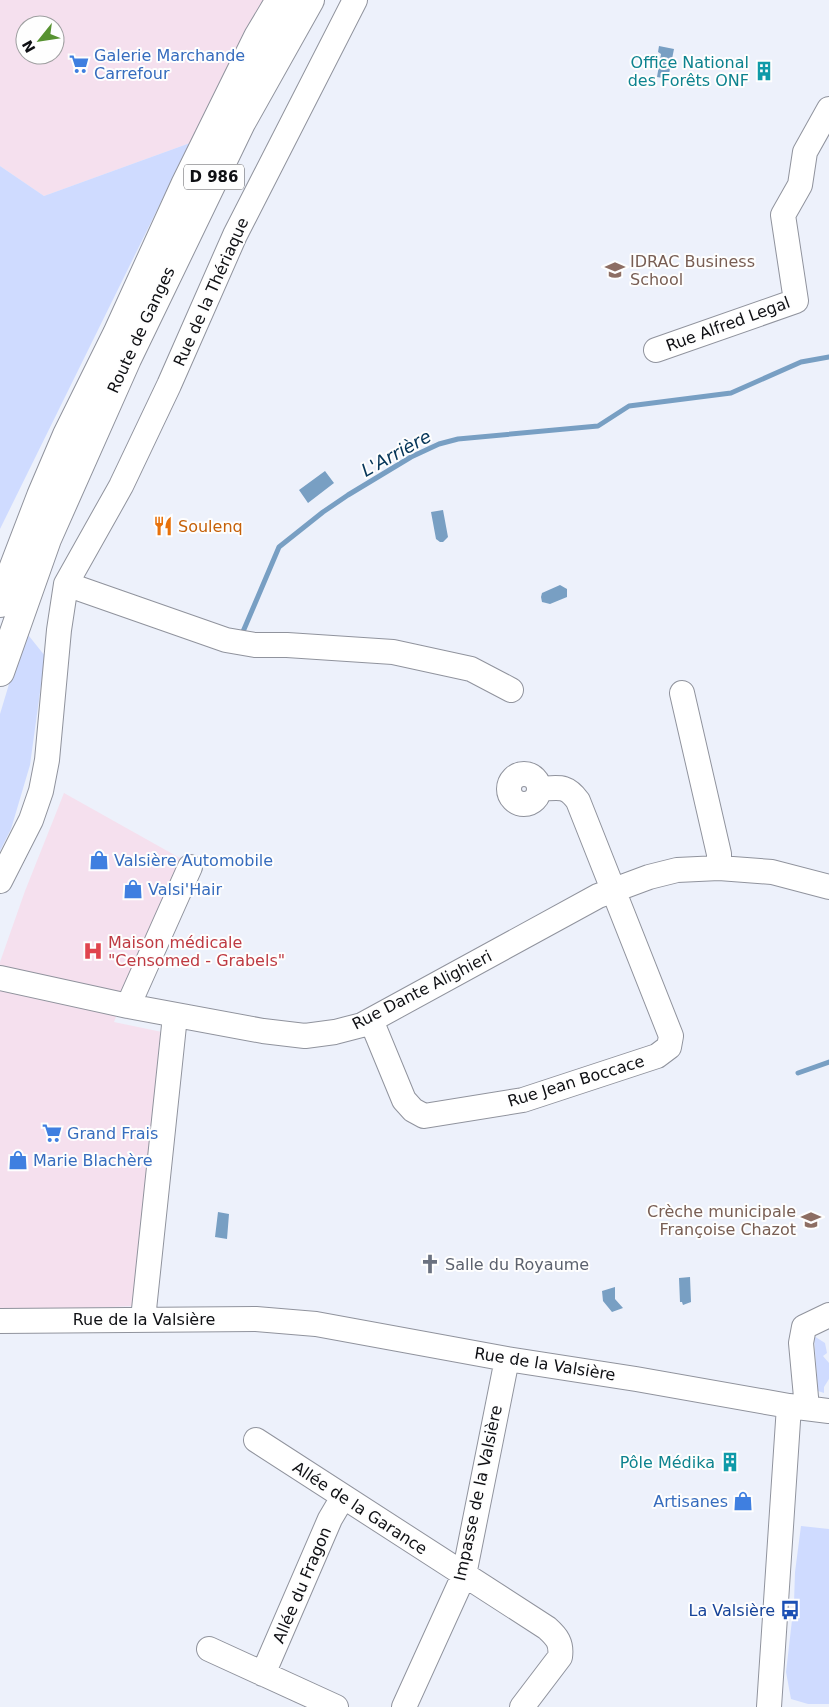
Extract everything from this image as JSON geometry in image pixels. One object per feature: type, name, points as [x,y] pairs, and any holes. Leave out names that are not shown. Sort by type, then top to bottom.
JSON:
[{"type":"main road","name":"Route de Ganges","points":[[0,603],[41,496],[67,435],[117,334],[185,185],[258,37],[280,0]]},
{"type":"main road","name":"Route de Ganges","points":[[0,672],[47,539],[127,359],[241,122],[310,0]]},
{"type":"street","name":"Rue de la Thériaque","points":[[66,584],[121,486],[169,385],[235,235],[355,0]]},
{"type":"street","name":"Rue Alfred Legal","points":[[656,350],[796,301],[783,215],[800,185],[805,152],[829,109]]},
{"type":"street","points":[[0,881],[31,820],[41,792],[47,760],[59,630],[66,584],[226,640],[255,645],[287,645],[393,652],[471,669],[511,690]]},
{"type":"street","points":[[682,693],[719,854],[720,868]]},
{"type":"street","name":"Rue Jean Boccace","points":[[372,1020],[404,1100],[413,1110],[424,1116],[523,1100],[657,1056],[669,1047],[671,1036],[575,797],[564,788],[539,789]]},
{"type":"street","points":[[128,1006],[190,867]]},
{"type":"street","name":"Rue Dante Alighieri","points":[[0,978],[175,1016],[305,1036],[336,1032],[362,1025],[598,896],[649,877],[677,870],[720,868],[772,872],[828,884]]},
{"type":"street","points":[[142,1319],[175,1016]]},
{"type":"street","points":[[769,1707],[808,1408],[802,1343],[804,1327],[829,1315]]},
{"type":"street","name":"Rue de la Valsière","points":[[0,1321],[256,1319],[316,1324],[507,1359],[808,1408]]},
{"type":"street","name":"Impasse de la Valsière","points":[[404,1707],[464,1575],[507,1359]]},
{"type":"street","name":"Allée de la Garance","points":[[256,1440],[547,1628],[558,1637],[562,1646],[560,1657],[522,1707]]},
{"type":"street","name":"Allée du Fragon","points":[[263,1674],[330,1519],[343,1497]]},
{"type":"street","points":[[209,1649],[336,1707]]},
{"type":"shaded area","points":[[0,0],[272,0],[190,143],[44,196],[0,166]]},
{"type":"shaded area","points":[[659,46],[674,49],[668,79],[657,77],[661,54],[658,52]]},
{"type":"shaded area","points":[[190,143],[0,529],[0,166],[44,196]]},
{"type":"shaded area","points":[[325,471],[334,483],[308,503],[299,490]]},
{"type":"shaded area","points":[[443,510],[448,537],[443,542],[440,542],[436,539],[431,512]]},
{"type":"shaded area","points":[[560,585],[567,589],[567,597],[550,604],[542,602],[542,593]]},
{"type":"shaded area","points":[[25,631],[45,656],[30,765],[11,829],[0,851],[0,714]]},
{"type":"shaded area","points":[[64,793],[187,862],[127,989],[114,1022],[162,1032],[135,1306],[0,1312],[0,962],[25,891]]},
{"type":"shaded area","points":[[218,1212],[229,1214],[227,1239],[215,1237]]},
{"type":"shaded area","points":[[690,1277],[691,1302],[683,1305],[680,1302],[679,1278]]},
{"type":"shaded area","points":[[615,1287],[615,1299],[623,1308],[612,1312],[603,1301],[602,1291]]},
{"type":"shaded area","points":[[814,1336],[825,1343],[827,1353],[823,1356],[829,1363],[829,1379],[824,1387],[824,1393],[818,1391]]},
{"type":"shaded area","points":[[801,1526],[829,1529],[829,1704],[808,1704],[791,1699],[786,1672]]},
{"type":"waterway","name":"L'Arrière","points":[[241,634],[279,547],[323,512],[411,457],[439,444],[458,439],[598,426],[629,406],[731,393],[801,362],[829,357]]},
{"type":"waterway","points":[[798,1073],[829,1062]]},
{"type":"place","name":"Galerie Marchande Carrefour","points":[[79,64]]},
{"type":"place","name":"Office National des Forêts ONF","points":[[764,71]]},
{"type":"place","name":"IDRAC Business School","points":[[615,270]]},
{"type":"place","name":"Soulenq","points":[[163,526]]},
{"type":"place","name":"Valsière Automobile","points":[[99,860]]},
{"type":"place","name":"Valsi'Hair","points":[[133,889]]},
{"type":"place","name":"Maison médicale \"Censomed - Grabels\"","points":[[93,951]]},
{"type":"place","name":"Grand Frais","points":[[52,1133]]},
{"type":"place","name":"Marie Blachère","points":[[18,1160]]},
{"type":"place","name":"Crèche municipale Françoise Chazot","points":[[811,1220]]},
{"type":"place","name":"Salle du Royaume","points":[[430,1264]]},
{"type":"place","name":"Pôle Médika","points":[[730,1462]]},
{"type":"place","name":"Artisanes","points":[[743,1501]]},
{"type":"place","name":"La Valsière","points":[[790,1610]]}]
